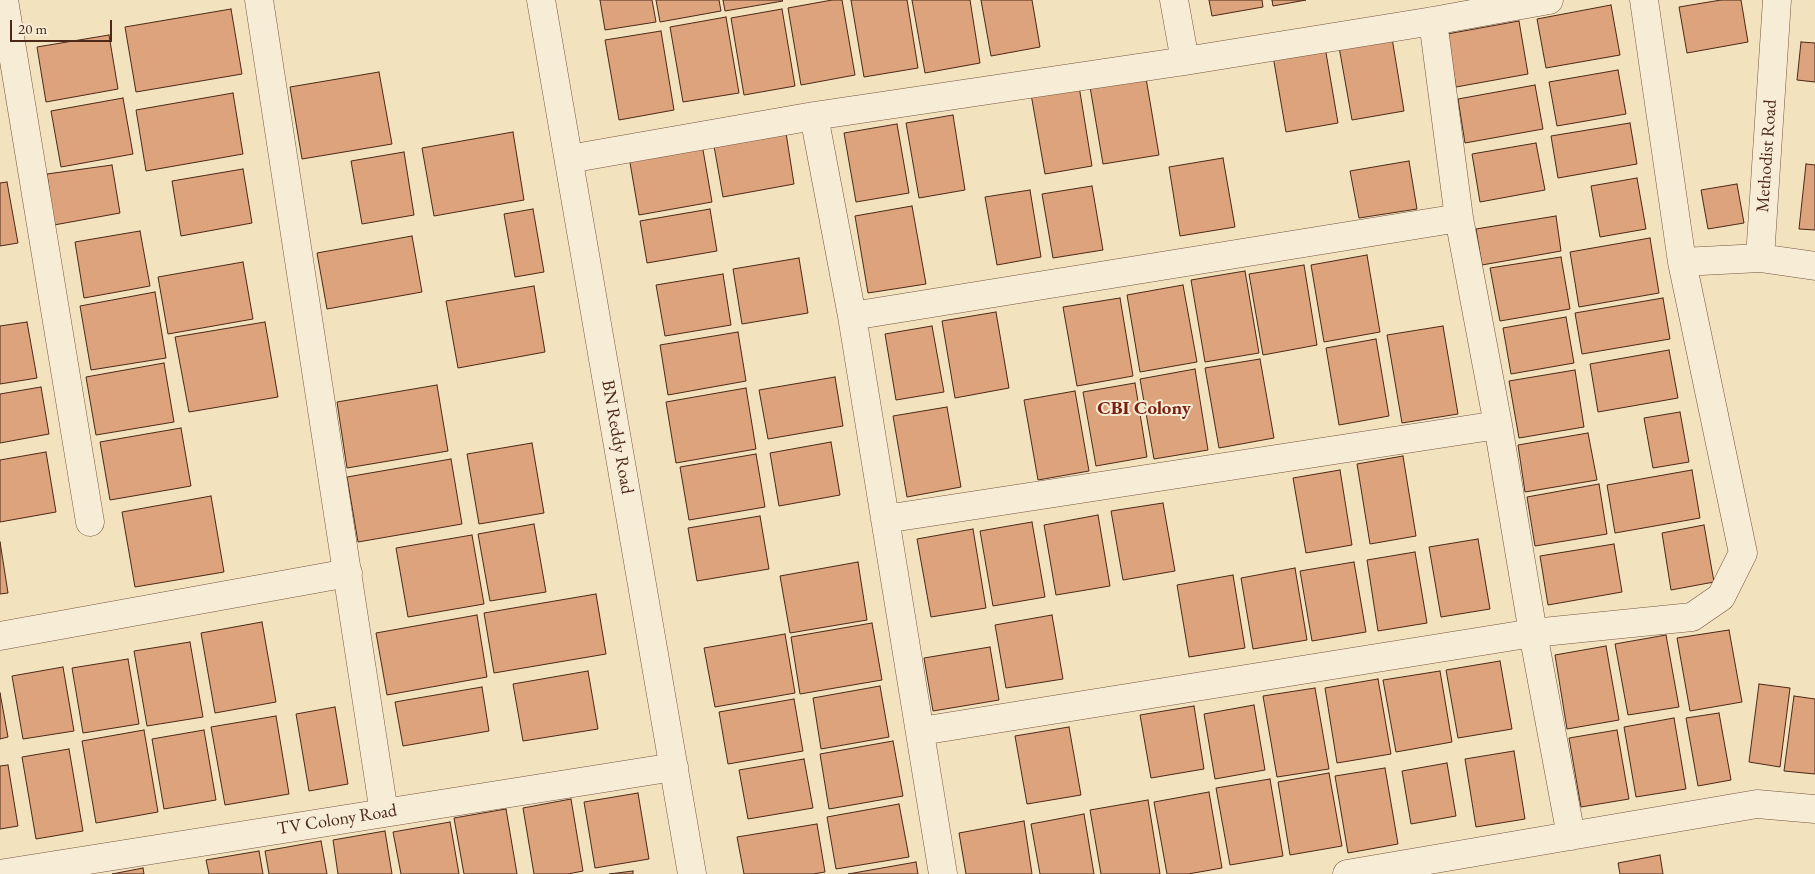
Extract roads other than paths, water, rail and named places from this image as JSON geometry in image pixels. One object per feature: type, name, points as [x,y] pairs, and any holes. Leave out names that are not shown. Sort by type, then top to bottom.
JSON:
[{"type":"street","points":[[4,0],[90,522]]},
{"type":"street","points":[[259,0],[384,813]]},
{"type":"street","name":"BN Reddy Road","points":[[541,0],[692,874]]},
{"type":"street","points":[[1174,0],[1185,61]]},
{"type":"street","points":[[569,159],[814,116],[1185,61],[1433,21],[1549,0]]},
{"type":"street","points":[[921,731],[1533,633],[1692,617],[1721,597],[1743,553],[1682,262],[1644,0]]},
{"type":"street","name":"Methodist Road","points":[[1760,258],[1777,0]]},
{"type":"street","points":[[1433,21],[1459,218],[1498,425],[1570,836]]},
{"type":"street","points":[[814,116],[852,316],[943,874]]},
{"type":"street","points":[[852,316],[1459,218]]},
{"type":"street","points":[[1682,262],[1760,258],[1815,266]]},
{"type":"street","points":[[884,519],[1498,425]]},
{"type":"street","points":[[0,636],[348,573]]},
{"type":"street","name":"TV Colony Road","points":[[0,874],[674,767]]},
{"type":"street","points":[[1362,873],[1758,804],[1815,809]]},
{"type":"district","name":"CBI Colony","points":[[1144,409]]}]
